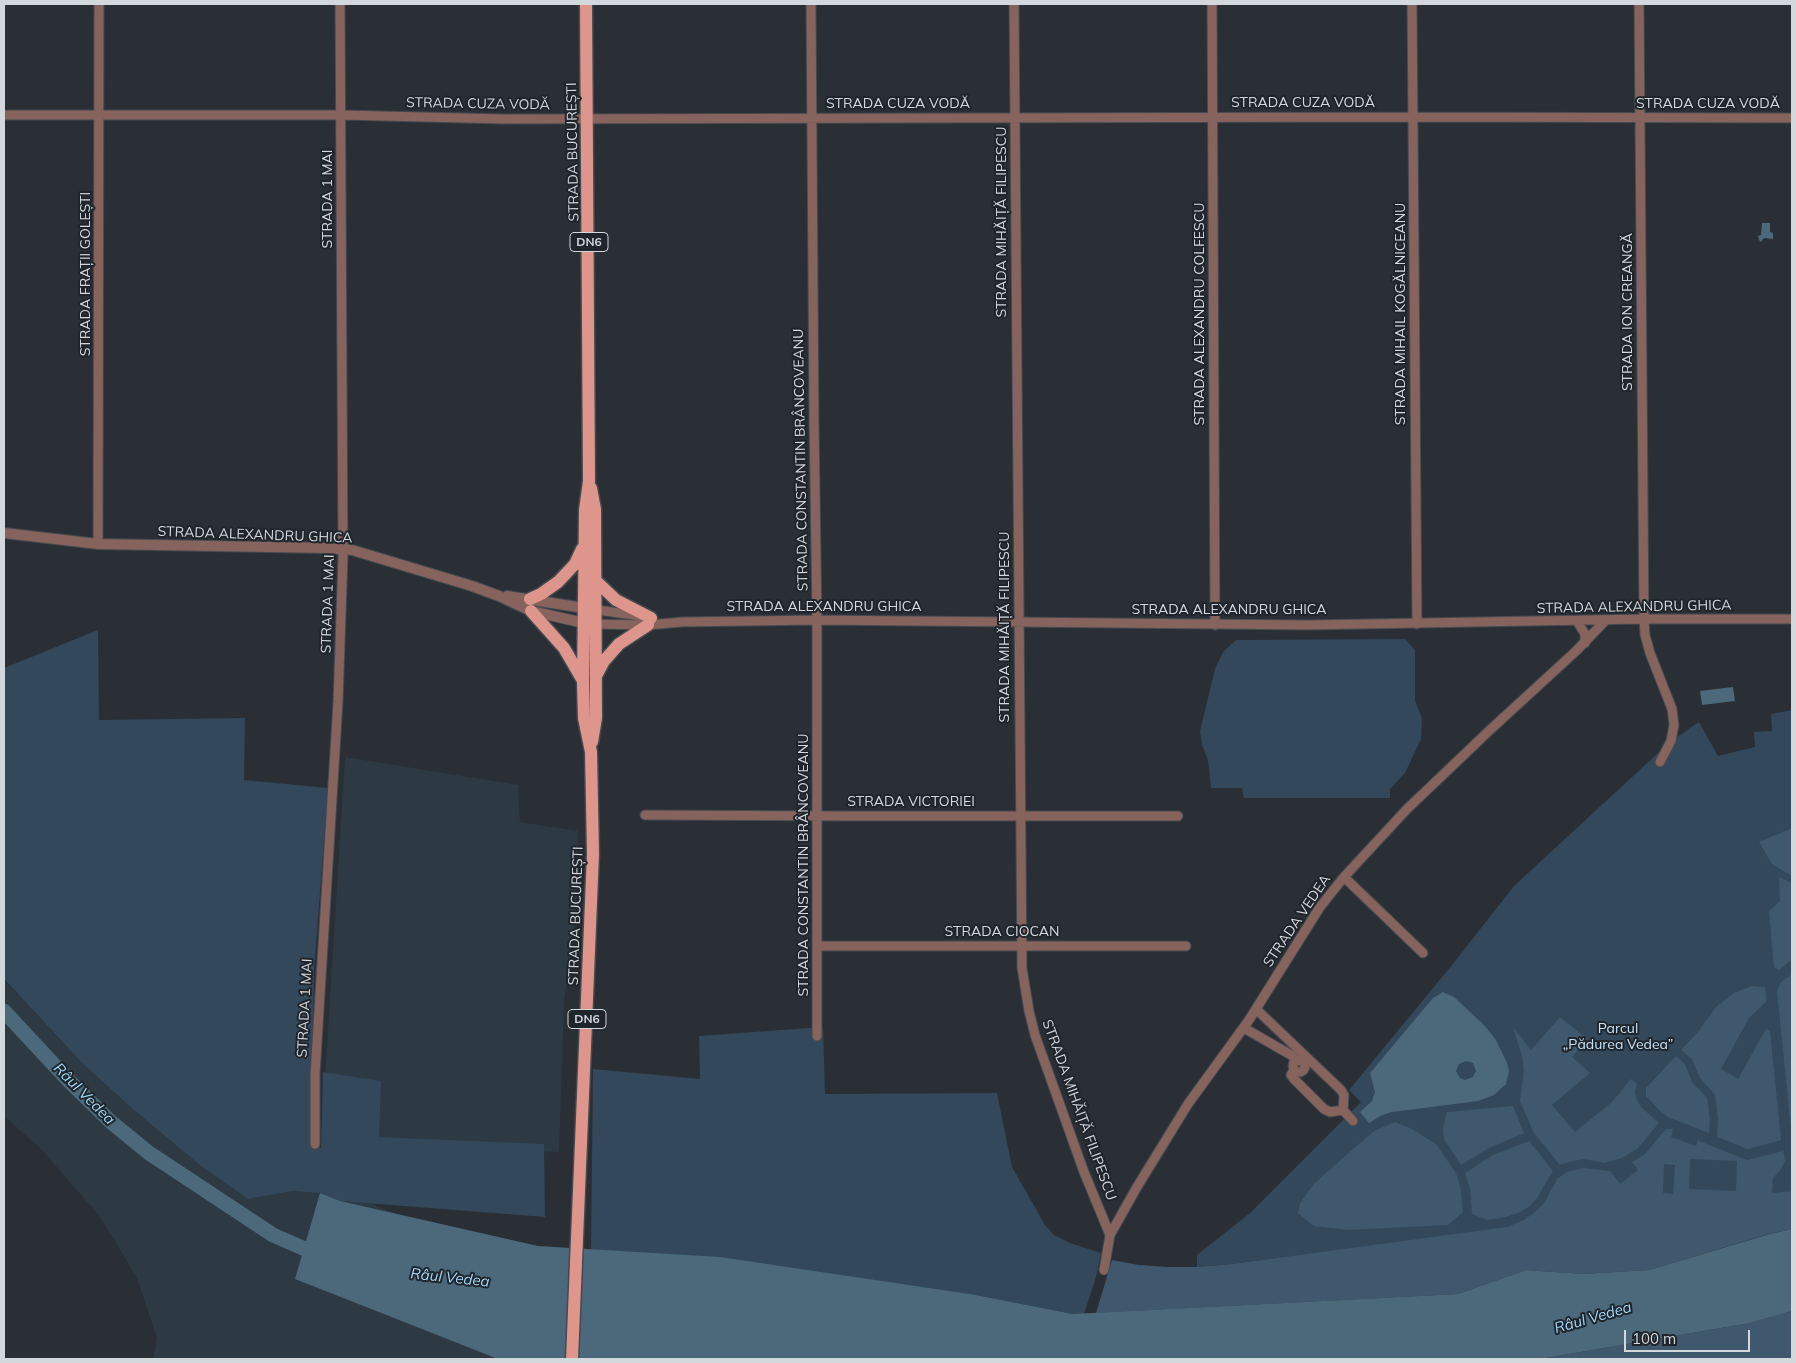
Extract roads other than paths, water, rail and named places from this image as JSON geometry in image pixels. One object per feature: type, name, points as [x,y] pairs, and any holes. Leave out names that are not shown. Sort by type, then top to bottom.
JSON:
[{"type":"main road","name":"STRADA BUCUREȘTI","points":[[572,1359],[593,854],[591,752],[596,718],[589,681],[589,609],[584,544],[585,510],[589,481],[586,4]]},
{"type":"main road","name":"STRADA BUCUREȘTI","points":[[589,481],[595,509],[595,580],[589,609]]},
{"type":"main road","points":[[584,544],[575,564],[568,573],[530,605],[564,648],[579,672],[589,681],[615,648],[649,621],[608,594],[595,580]]},
{"type":"street","name":"STRADA FRAȚII GOLEȘTI","points":[[98,544],[99,4]]},
{"type":"street","name":"STRADA 1 MAI","points":[[316,1144],[315,1075],[339,684],[344,549],[340,4]]},
{"type":"street","name":"STRADA CONSTANTIN BRÂNCOVEANU","points":[[811,4],[818,620],[818,1036]]},
{"type":"street","name":"STRADA MIHĂIȚĂ FILIPESCU","points":[[1014,4],[1021,946],[1024,987],[1035,1035],[1084,1172],[1110,1235]]},
{"type":"street","name":"STRADA ALEXANDRU COLFESCU","points":[[1212,4],[1215,625]]},
{"type":"street","name":"STRADA MIHAIL KOGĂLNICEANU","points":[[1412,4],[1417,624]]},
{"type":"street","name":"STRADA ION CREANGĂ","points":[[1639,4],[1644,619],[1645,635],[1650,653],[1674,718],[1674,731],[1671,741],[1660,762]]},
{"type":"street","name":"STRADA CUZA VODĂ","points":[[4,115],[342,115],[503,119],[1015,117],[1792,118]]},
{"type":"street","name":"STRADA ALEXANDRU GHICA","points":[[4,533],[98,544],[344,549],[388,560],[589,624],[649,621],[818,620],[1215,625],[1417,624],[1644,619],[1792,619]]},
{"type":"street","name":"STRADA ALEXANDRU GHICA","points":[[530,605],[589,609],[649,621]]},
{"type":"street","name":"STRADA VEDEA","points":[[1104,1270],[1110,1235],[1137,1187],[1177,1121],[1244,1028],[1320,907],[1344,877],[1423,794],[1585,643],[1606,620]]},
{"type":"street","points":[[1577,621],[1585,634],[1585,643]]},
{"type":"street","name":"STRADA VICTORIEI","points":[[645,815],[1178,816]]},
{"type":"street","points":[[1344,877],[1423,953]]},
{"type":"street","name":"STRADA CIOCAN","points":[[817,946],[1186,946]]},
{"type":"street","points":[[1256,1009],[1300,1062]]},
{"type":"street","points":[[1244,1028],[1290,1055],[1344,1095],[1343,1110],[1353,1121]]},
{"type":"street","points":[[1300,1062],[1292,1075],[1294,1079],[1324,1109],[1330,1112],[1343,1110]]},
{"type":"water","points":[[1762,223],[1770,223],[1770,232],[1773,233],[1773,239],[1764,238],[1761,242],[1759,240],[1758,236],[1761,235]]},
{"type":"water","points":[[1733,687],[1735,701],[1702,705],[1700,691]]},
{"type":"water","points":[[1443,992],[1454,997],[1485,1026],[1496,1040],[1507,1063],[1509,1071],[1506,1084],[1494,1095],[1478,1101],[1392,1112],[1382,1115],[1369,1123],[1360,1112],[1372,1101],[1375,1092],[1370,1073],[1433,998]],"holes":[[[1466,1061],[1473,1063],[1476,1071],[1473,1077],[1465,1080],[1460,1078],[1456,1071],[1459,1064]]]},
{"type":"water","points":[[320,1193],[340,1201],[538,1246],[720,1257],[976,1295],[1073,1314],[1458,1294],[1526,1270],[1583,1274],[1649,1270],[1792,1229],[1792,1311],[1750,1323],[1540,1359],[498,1359],[295,1279]]},
{"type":"waterway","name":"Râul Vedea","points":[[4,1011],[69,1081],[111,1122],[149,1153],[273,1235],[321,1256]]},
{"type":"park label","name":"Parcul „Pădurea Vedea”","points":[[1618,1038]]}]
